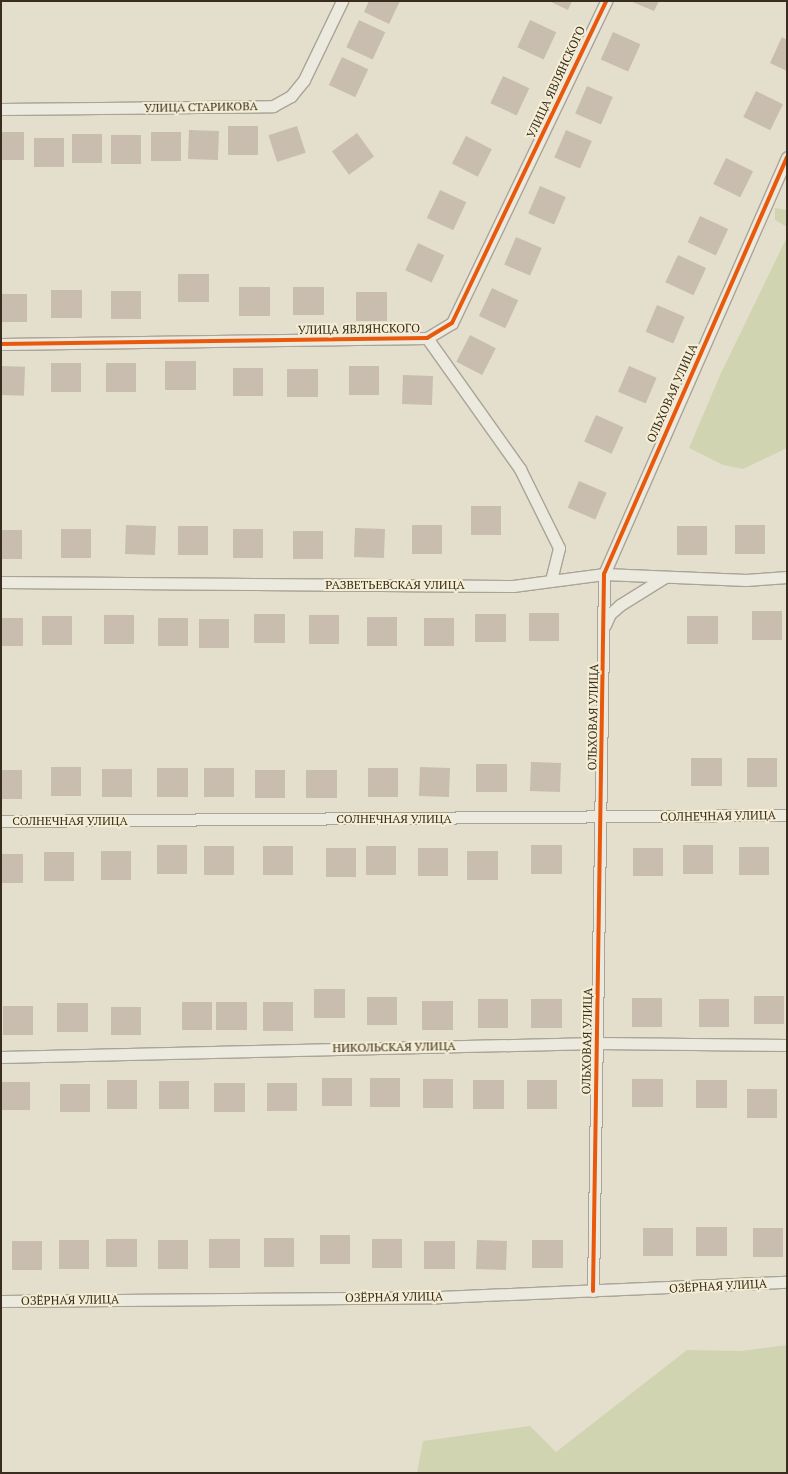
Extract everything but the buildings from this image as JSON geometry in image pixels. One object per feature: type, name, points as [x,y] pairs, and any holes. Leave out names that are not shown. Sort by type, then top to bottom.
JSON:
[{"type":"street","name":"УЛИЦА СТАРИКОВА","points":[[1,109],[273,106],[291,96],[304,80],[342,1]]},
{"type":"street","name":"УЛИЦА ЯВЛЯНСКОГО","points":[[1,344],[427,338],[452,323],[606,1]]},
{"type":"street","name":"ОЛЬХОВАЯ УЛИЦА","points":[[593,1291],[605,626],[604,574],[787,157]]},
{"type":"street","points":[[427,338],[520,469],[559,548],[551,581]]},
{"type":"street","name":"РАЗВЕТЬЕВСКАЯ УЛИЦА","points":[[1,582],[513,586],[604,574],[665,578],[746,580],[787,577]]},
{"type":"street","points":[[605,626],[610,614],[620,605],[665,578]]},
{"type":"street","name":"СОЛНЕЧНАЯ УЛИЦА","points":[[1,821],[787,815]]},
{"type":"street","name":"НИКОЛЬСКАЯ УЛИЦА","points":[[1,1057],[597,1043],[787,1045]]},
{"type":"street","name":"ОЗЁРНАЯ УЛИЦА","points":[[1,1301],[440,1297],[787,1282]]},
{"type":"green space","points":[[775,208],[787,210],[787,227],[775,220]]},
{"type":"green space","points":[[787,237],[787,448],[743,469],[723,465],[689,448],[721,373]]},
{"type":"green space","points":[[787,1345],[787,1473],[417,1473],[423,1441],[530,1426],[556,1452],[687,1350],[741,1351]]},
{"type":"cycle path","points":[[1,344],[427,338],[452,323],[606,1]]},
{"type":"cycle path","points":[[593,1291],[604,574],[787,157]]}]
